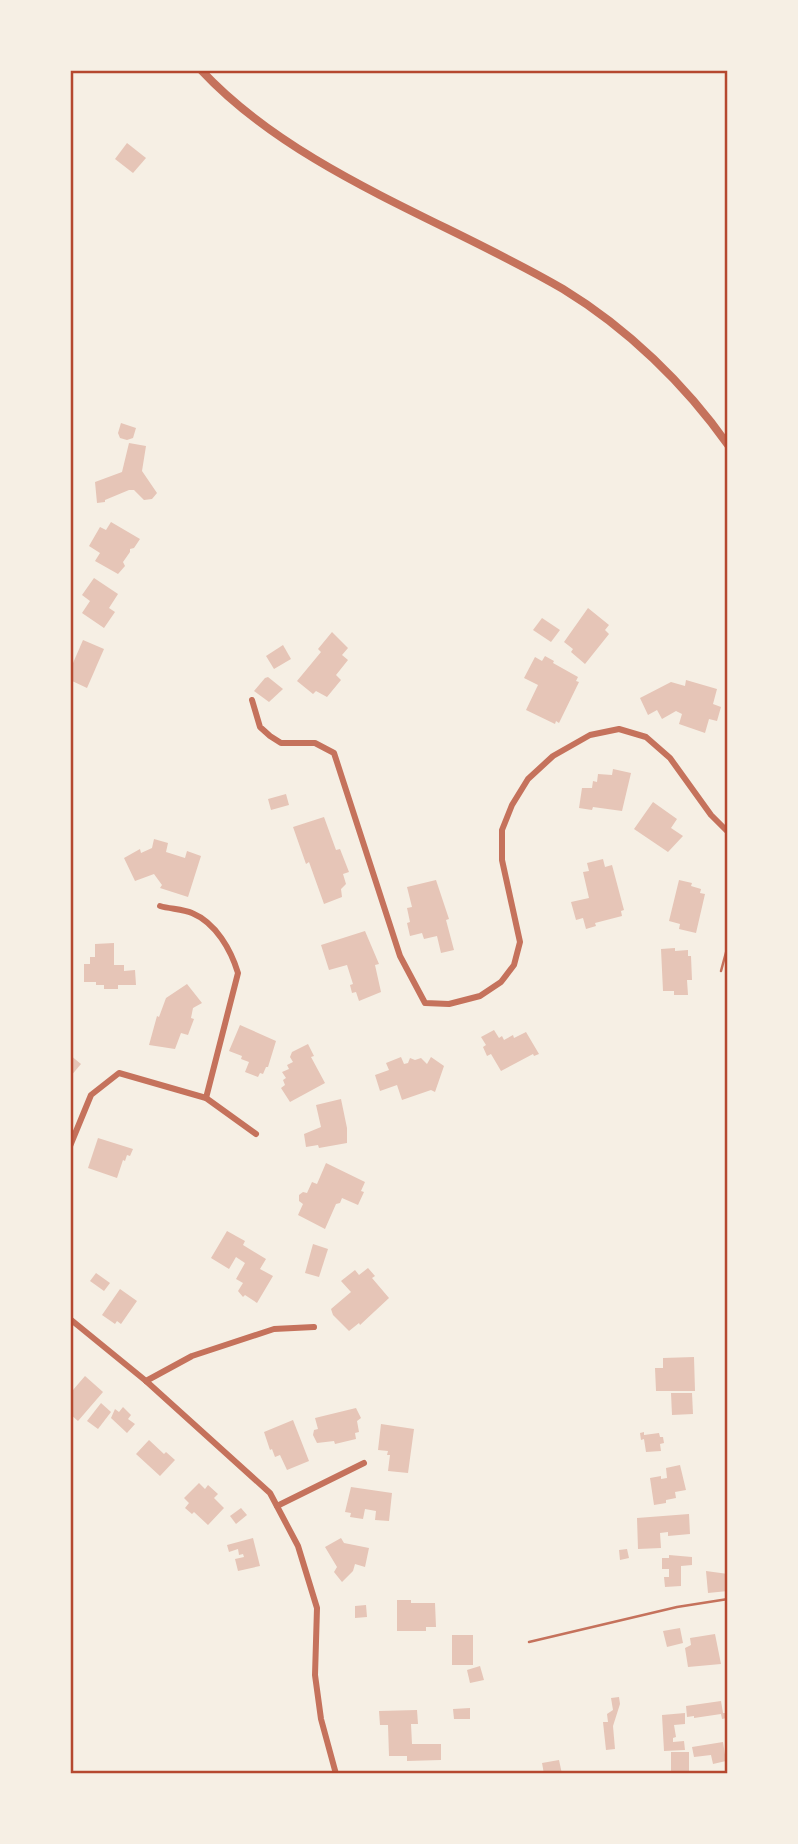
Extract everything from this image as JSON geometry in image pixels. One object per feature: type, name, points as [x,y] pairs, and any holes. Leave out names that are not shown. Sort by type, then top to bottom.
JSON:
[{"type":"street","points":[[201,70],[244,110],[316,159],[542,278],[603,316],[674,379],[710,419],[728,445]]},
{"type":"street","points":[[252,700],[260,727],[270,736],[281,743],[314,743],[334,754],[400,956],[425,1003],[449,1004],[480,996],[501,982],[514,965],[520,942],[502,860],[502,830],[512,804],[528,779],[553,756],[590,735],[619,729],[646,737],[670,758],[711,815],[728,832]]},
{"type":"street","points":[[160,906],[194,914],[216,932],[232,953],[238,973],[206,1098]]},
{"type":"street","points":[[70,1146],[91,1095],[119,1073],[206,1098],[256,1134]]},
{"type":"street","points":[[70,1318],[146,1381],[270,1493],[298,1546],[317,1608],[315,1675],[321,1719],[337,1774]]},
{"type":"street","points":[[146,1381],[192,1356],[274,1329],[314,1327]]},
{"type":"street","points":[[277,1506],[364,1463]]},
{"type":"lane","points":[[721,971],[728,945]]},
{"type":"lane","points":[[529,1642],[677,1607],[728,1599]]},
{"type":"building","points":[[127,143],[146,158],[133,173],[115,159]]},
{"type":"building","points":[[121,423],[136,428],[133,438],[120,438],[118,433]]},
{"type":"building","points":[[129,443],[146,446],[142,471],[157,493],[152,499],[144,500],[134,490],[129,490],[97,503],[95,482],[122,472]]},
{"type":"building","points":[[111,522],[140,539],[134,548],[130,549],[123,562],[125,566],[118,574],[95,561],[100,553],[89,546],[100,527],[106,530]]},
{"type":"building","points":[[94,578],[118,594],[109,608],[115,612],[104,628],[82,613],[90,601],[82,595]]},
{"type":"building","points":[[588,608],[609,625],[605,630],[609,634],[585,664],[564,642]]},
{"type":"building","points":[[542,618],[560,630],[551,642],[533,630]]},
{"type":"building","points":[[332,632],[348,648],[342,655],[348,660],[336,675],[341,680],[327,697],[316,691],[313,694],[297,681],[321,652],[318,649]]},
{"type":"building","points":[[83,640],[104,649],[87,688],[70,680],[70,670]]},
{"type":"building","points":[[283,645],[291,659],[274,669],[266,656]]},
{"type":"building","points":[[545,656],[578,677],[576,681],[579,682],[559,723],[556,721],[555,724],[526,710],[538,685],[524,678],[535,657],[542,661]]},
{"type":"building","points":[[268,677],[283,689],[269,702],[254,691]]},
{"type":"building","points":[[686,680],[717,689],[713,704],[721,707],[717,721],[709,719],[705,733],[679,724],[682,714],[676,711],[662,719],[657,710],[648,715],[640,698],[671,682],[685,686]]},
{"type":"building","points":[[613,769],[631,773],[622,811],[579,808],[582,788],[592,788],[593,781],[597,782],[598,774],[612,775]]},
{"type":"building","points":[[286,794],[289,805],[271,810],[268,799]]},
{"type":"building","points":[[653,802],[677,819],[671,828],[683,836],[668,852],[634,829]]},
{"type":"building","points":[[324,817],[336,850],[340,849],[349,872],[343,874],[346,884],[341,889],[342,897],[324,904],[293,827]]},
{"type":"building","points":[[154,839],[168,843],[166,852],[185,858],[187,851],[201,856],[188,897],[160,888],[162,885],[154,874],[135,881],[124,858],[140,849],[141,853],[152,848]]},
{"type":"building","points":[[603,859],[605,867],[612,865],[624,910],[621,911],[622,916],[595,923],[596,926],[586,929],[583,918],[576,920],[571,902],[589,898],[583,872],[589,871],[587,863]]},
{"type":"building","points":[[436,880],[449,919],[446,920],[454,950],[441,953],[437,936],[424,939],[422,933],[410,936],[407,923],[410,922],[407,908],[412,907],[407,887]]},
{"type":"building","points":[[679,880],[692,883],[691,886],[701,889],[700,893],[705,894],[696,933],[679,929],[680,924],[669,921]]},
{"type":"building","points":[[365,931],[379,964],[375,965],[381,992],[359,1001],[356,992],[352,993],[350,985],[353,984],[347,965],[329,970],[321,945]]},
{"type":"building","points":[[114,943],[114,965],[124,965],[124,971],[135,970],[136,985],[118,985],[118,989],[104,989],[104,985],[96,985],[96,982],[84,982],[84,964],[90,964],[90,957],[95,957],[95,944]]},
{"type":"building","points":[[675,948],[675,951],[688,950],[688,956],[691,956],[692,980],[687,980],[688,995],[674,995],[674,991],[663,991],[661,949]]},
{"type":"building","points":[[187,984],[202,1003],[193,1008],[191,1018],[194,1019],[188,1035],[181,1033],[175,1049],[149,1045],[157,1016],[159,1017],[166,998]]},
{"type":"building","points":[[240,1025],[276,1041],[268,1067],[258,1077],[245,1072],[249,1062],[229,1051]]},
{"type":"building","points":[[494,1030],[499,1038],[502,1036],[504,1040],[526,1032],[539,1054],[533,1054],[501,1071],[491,1054],[487,1056],[483,1047],[486,1045],[481,1037]]},
{"type":"building","points":[[308,1044],[314,1056],[311,1057],[325,1083],[290,1102],[281,1088],[285,1085],[283,1080],[286,1078],[282,1072],[289,1069],[287,1065],[293,1062],[290,1057],[292,1052]]},
{"type":"building","points":[[70,1055],[81,1064],[70,1077]]},
{"type":"building","points":[[401,1057],[404,1064],[408,1063],[410,1058],[421,1058],[427,1064],[431,1057],[444,1066],[435,1092],[431,1090],[402,1100],[397,1085],[380,1091],[375,1075],[389,1070],[386,1063]]},
{"type":"building","points":[[341,1099],[347,1143],[319,1148],[318,1145],[306,1147],[304,1134],[321,1127],[316,1105]]},
{"type":"building","points":[[98,1138],[133,1149],[130,1156],[127,1155],[125,1161],[123,1160],[117,1178],[88,1168]]},
{"type":"building","points":[[326,1163],[365,1182],[358,1205],[342,1198],[340,1203],[336,1204],[325,1229],[298,1215],[303,1204],[299,1201],[299,1195],[307,1193],[312,1182],[317,1184]]},
{"type":"building","points":[[227,1231],[245,1241],[243,1245],[266,1259],[260,1269],[273,1276],[257,1303],[245,1295],[243,1297],[238,1291],[243,1283],[236,1279],[245,1263],[236,1257],[229,1269],[211,1258]]},
{"type":"building","points":[[313,1244],[328,1249],[319,1277],[305,1273]]},
{"type":"building","points":[[368,1268],[375,1276],[372,1278],[389,1298],[360,1325],[359,1323],[349,1331],[333,1315],[331,1309],[351,1292],[341,1281],[355,1270],[359,1275]]},
{"type":"building","points":[[96,1273],[110,1283],[104,1291],[90,1281]]},
{"type":"building","points":[[120,1289],[137,1301],[121,1324],[117,1321],[115,1324],[102,1315]]},
{"type":"building","points":[[694,1357],[695,1391],[656,1391],[655,1368],[663,1368],[663,1358]]},
{"type":"building","points":[[85,1376],[103,1392],[78,1421],[70,1414],[70,1388],[73,1390]]},
{"type":"building","points":[[671,1393],[692,1393],[693,1414],[672,1415]]},
{"type":"building","points":[[101,1403],[111,1412],[98,1429],[87,1421]]},
{"type":"building","points":[[123,1407],[131,1415],[128,1419],[135,1424],[127,1433],[111,1418],[115,1409],[119,1412]]},
{"type":"building","points":[[356,1408],[361,1418],[357,1421],[359,1432],[355,1433],[356,1439],[335,1444],[334,1441],[317,1443],[313,1435],[314,1430],[318,1429],[315,1418]]},
{"type":"building","points":[[293,1420],[309,1461],[287,1470],[280,1455],[275,1457],[272,1449],[270,1450],[264,1432]]},
{"type":"building","points":[[381,1424],[414,1429],[408,1473],[388,1471],[390,1455],[387,1455],[388,1451],[378,1450]]},
{"type":"building","points":[[644,1432],[644,1435],[659,1433],[660,1437],[663,1437],[661,1451],[646,1452],[640,1433]]},
{"type":"building","points":[[149,1440],[175,1460],[160,1476],[136,1454]]},
{"type":"building","points":[[680,1465],[686,1490],[675,1492],[676,1498],[666,1500],[666,1503],[654,1505],[650,1478],[667,1478],[666,1468]]},
{"type":"building","points":[[199,1483],[205,1489],[208,1485],[218,1494],[214,1498],[224,1508],[208,1525],[194,1512],[192,1514],[185,1508],[189,1503],[184,1498]]},
{"type":"building","points":[[351,1487],[392,1493],[389,1521],[375,1520],[376,1511],[365,1509],[363,1519],[350,1517],[351,1513],[345,1512]]},
{"type":"building","points":[[241,1508],[247,1515],[236,1524],[230,1516]]},
{"type":"building","points":[[689,1514],[690,1534],[668,1536],[668,1532],[660,1533],[661,1548],[638,1549],[637,1518]]},
{"type":"building","points":[[253,1538],[260,1566],[238,1571],[235,1559],[244,1557],[243,1554],[239,1555],[238,1549],[229,1552],[227,1545]]},
{"type":"building","points":[[341,1538],[344,1543],[369,1548],[365,1567],[355,1564],[353,1571],[342,1582],[334,1572],[337,1567],[325,1547]]},
{"type":"building","points":[[627,1549],[629,1558],[620,1560],[619,1550]]},
{"type":"building","points":[[669,1555],[692,1557],[692,1565],[681,1566],[681,1586],[665,1587],[664,1577],[669,1577],[669,1569],[662,1569],[662,1558],[669,1558]]},
{"type":"building","points":[[706,1571],[728,1574],[728,1591],[708,1593]]},
{"type":"building","points":[[397,1600],[435,1603],[436,1627],[426,1627],[426,1631],[397,1631]]},
{"type":"building","points":[[366,1605],[367,1617],[355,1618],[355,1606]]},
{"type":"building","points":[[680,1628],[683,1643],[667,1647],[663,1631]]},
{"type":"building","points":[[715,1634],[721,1664],[688,1667],[685,1648],[691,1645],[690,1638]]},
{"type":"building","points":[[452,1635],[473,1635],[473,1665],[452,1665]]},
{"type":"building","points":[[480,1666],[484,1680],[470,1683],[467,1670]]},
{"type":"building","points":[[619,1697],[620,1704],[613,1726],[615,1749],[606,1750],[603,1722],[608,1722],[607,1714],[613,1710],[611,1698]]},
{"type":"building","points":[[721,1701],[723,1713],[726,1713],[727,1718],[722,1719],[721,1714],[687,1717],[686,1706]]},
{"type":"building","points":[[470,1708],[470,1719],[454,1719],[453,1709]]},
{"type":"building","points":[[417,1710],[418,1724],[411,1724],[412,1744],[441,1744],[441,1760],[407,1761],[407,1756],[389,1756],[388,1725],[380,1725],[379,1711]]},
{"type":"building","points":[[685,1713],[685,1724],[674,1725],[676,1737],[673,1742],[684,1741],[685,1750],[664,1751],[662,1715]]},
{"type":"building","points":[[723,1742],[726,1761],[713,1764],[711,1755],[694,1757],[692,1747]]},
{"type":"building","points":[[671,1752],[689,1752],[689,1773],[671,1774]]},
{"type":"building","points":[[559,1760],[562,1774],[544,1774],[542,1763]]}]
